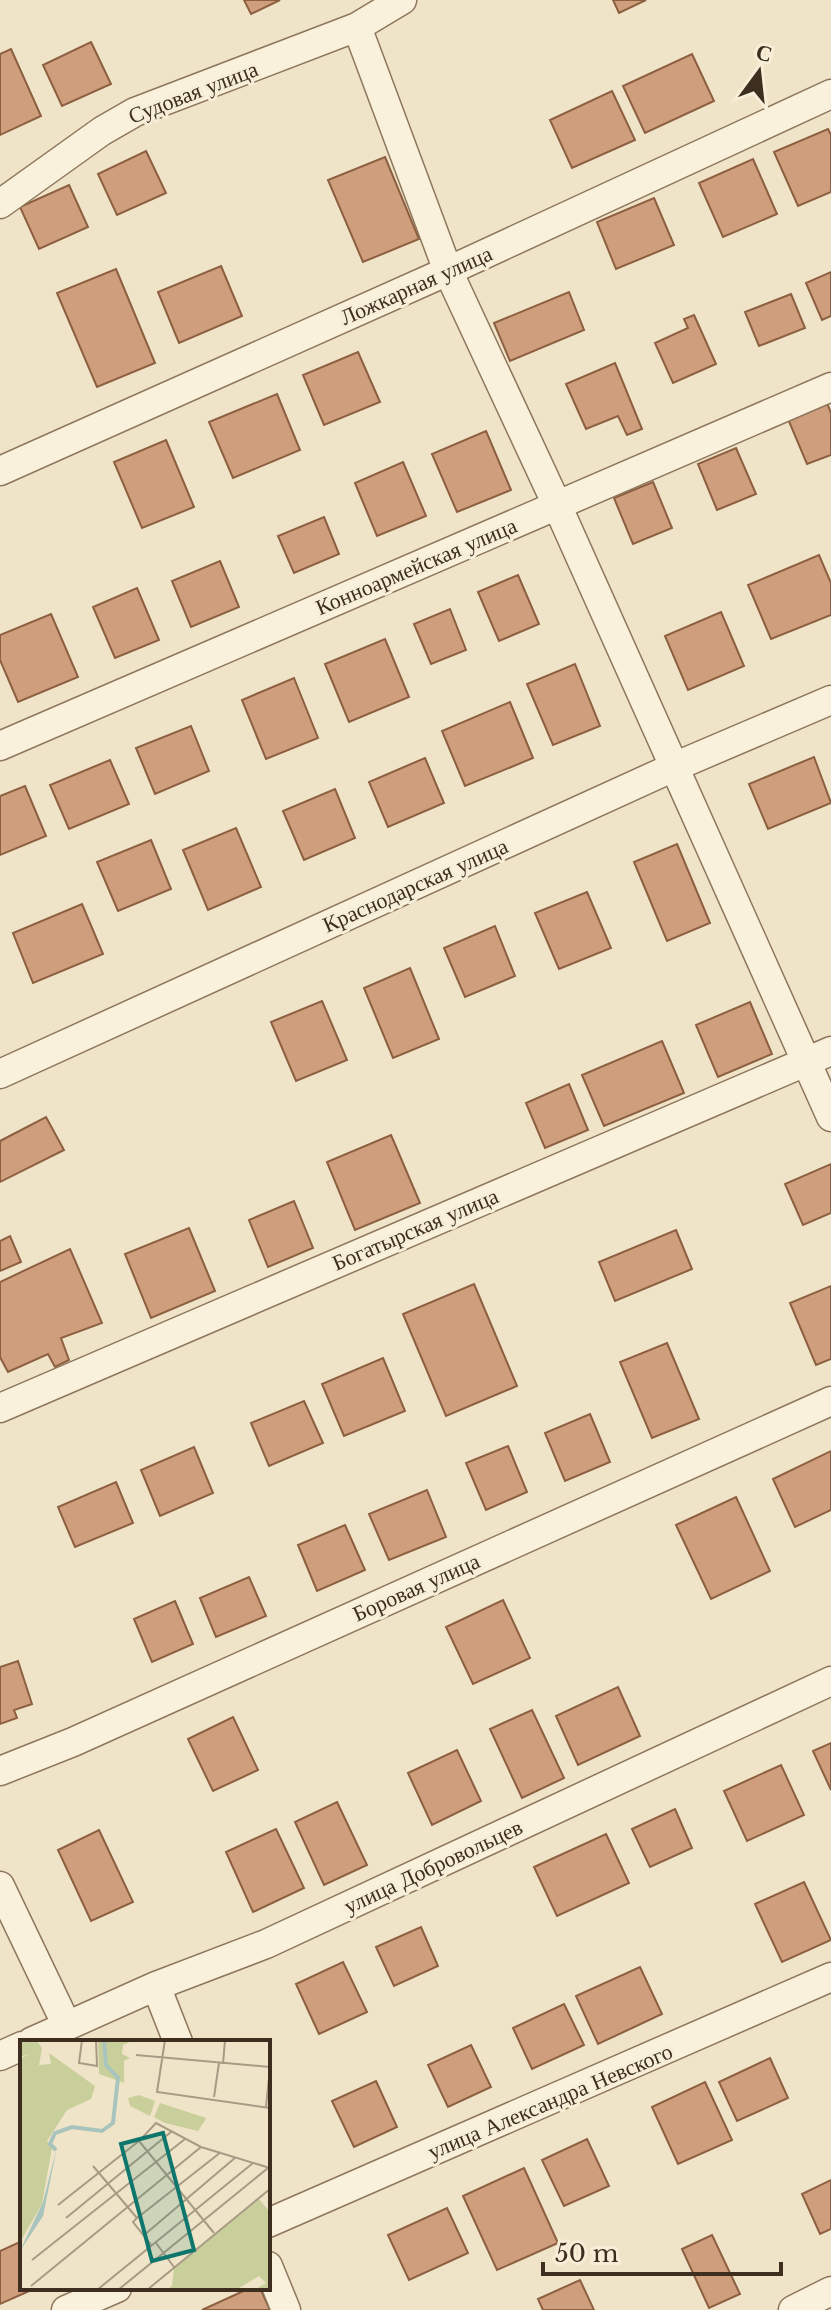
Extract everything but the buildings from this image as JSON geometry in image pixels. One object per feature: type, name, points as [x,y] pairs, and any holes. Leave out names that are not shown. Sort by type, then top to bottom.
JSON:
[{"type":"street","name":"Судовая улица","points":[[0,204],[102,131],[135,112],[357,27],[400,1]]},
{"type":"street","points":[[357,27],[448,271],[557,505],[831,1117]]},
{"type":"street","name":"Ложкарная улица","points":[[0,471],[448,271],[831,94]]},
{"type":"street","name":"Конноармейская улица","points":[[0,746],[831,387]]},
{"type":"street","name":"Краснодарская улица","points":[[0,1074],[674,767],[831,700]]},
{"type":"street","name":"Богатырская улица","points":[[0,1408],[831,1051]]},
{"type":"street","name":"Боровая улица","points":[[0,1771],[102,1729],[831,1401]]},
{"type":"street","name":"улица Добровольцев","points":[[36,2040],[156,1986],[266,1944],[831,1681]]},
{"type":"street","points":[[0,1886],[67,2026]]},
{"type":"street","name":"улица Александра Невского","points":[[270,2222],[831,1977]]},
{"type":"street","points":[[156,1986],[177,2040]]},
{"type":"street","points":[[0,2056],[20,2047]]},
{"type":"street","points":[[270,2271],[286,2310]]},
{"type":"street","points":[[66,2310],[112,2290]]},
{"type":"street","points":[[793,2310],[831,2291]]}]
